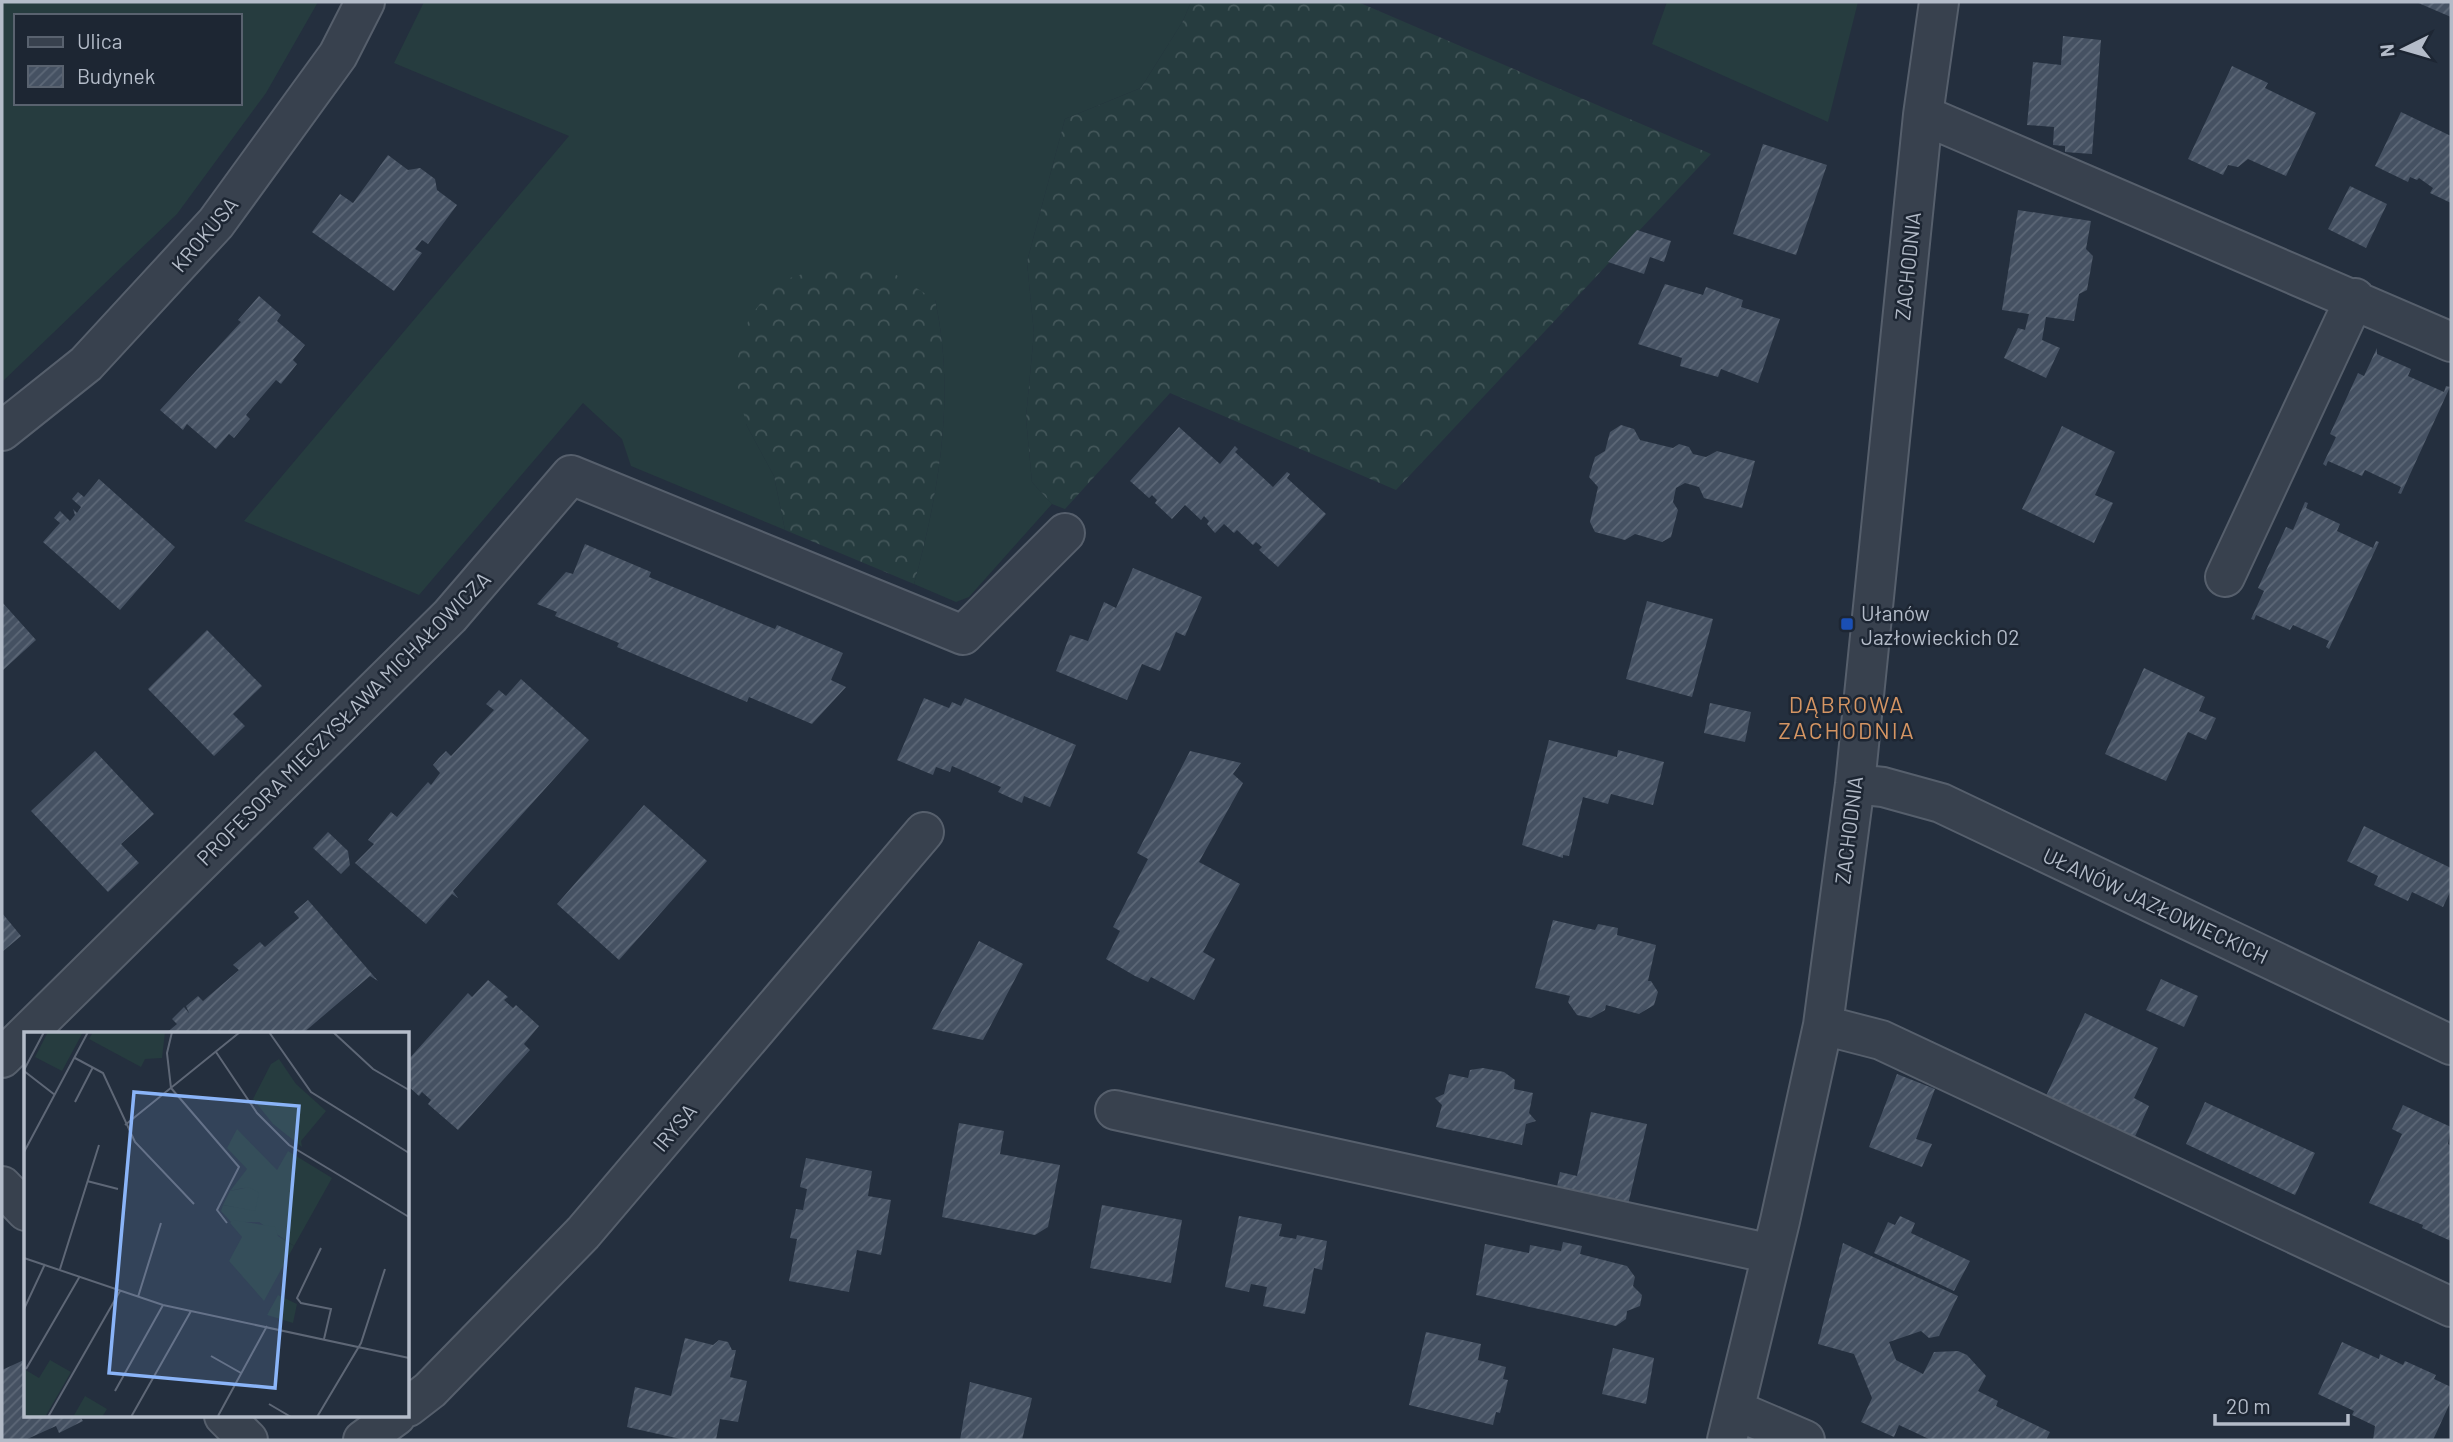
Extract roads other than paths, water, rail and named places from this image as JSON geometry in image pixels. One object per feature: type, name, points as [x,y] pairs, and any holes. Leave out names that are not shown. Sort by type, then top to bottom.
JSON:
[{"type":"street","name":"KROKUSA","points":[[2,431],[86,364],[216,223],[338,55],[365,2]]},
{"type":"street","name":"ZACHODNIA","points":[[1731,1425],[1823,1025],[1854,784],[1923,115],[1940,2]]},
{"type":"street","points":[[1923,115],[2355,298],[2451,342]]},
{"type":"street","points":[[2225,578],[2355,298]]},
{"type":"street","name":"PROFESORA MIECZYSŁAWA MICHAŁOWICZA","points":[[28,1032],[450,616],[571,475],[963,635],[1065,533]]},
{"type":"street","name":"UŁANÓW JAZŁOWIECKICH","points":[[1854,784],[1883,787],[1941,803],[2451,1045]]},
{"type":"street","name":"IRYSA","points":[[410,1405],[430,1390],[583,1233],[924,832]]},
{"type":"street","points":[[1823,1025],[1881,1040],[2451,1307]]},
{"type":"street","name":"PROFESORA MIECZYSŁAWA MICHAŁOWICZA","points":[[2,1058],[24,1036]]},
{"type":"street","points":[[1115,1110],[1772,1254]]},
{"type":"street","points":[[2,1186],[24,1209]]},
{"type":"street","points":[[226,1418],[248,1440]]},
{"type":"street","points":[[363,1440],[393,1418]]},
{"type":"street","points":[[1731,1425],[1805,1440]]},
{"type":"place","name":"Ułanów Jazłowieckich 02","points":[[1847,624]]},
{"type":"district","name":"DĄBROWA ZACHODNIA","points":[[1847,717]]}]
